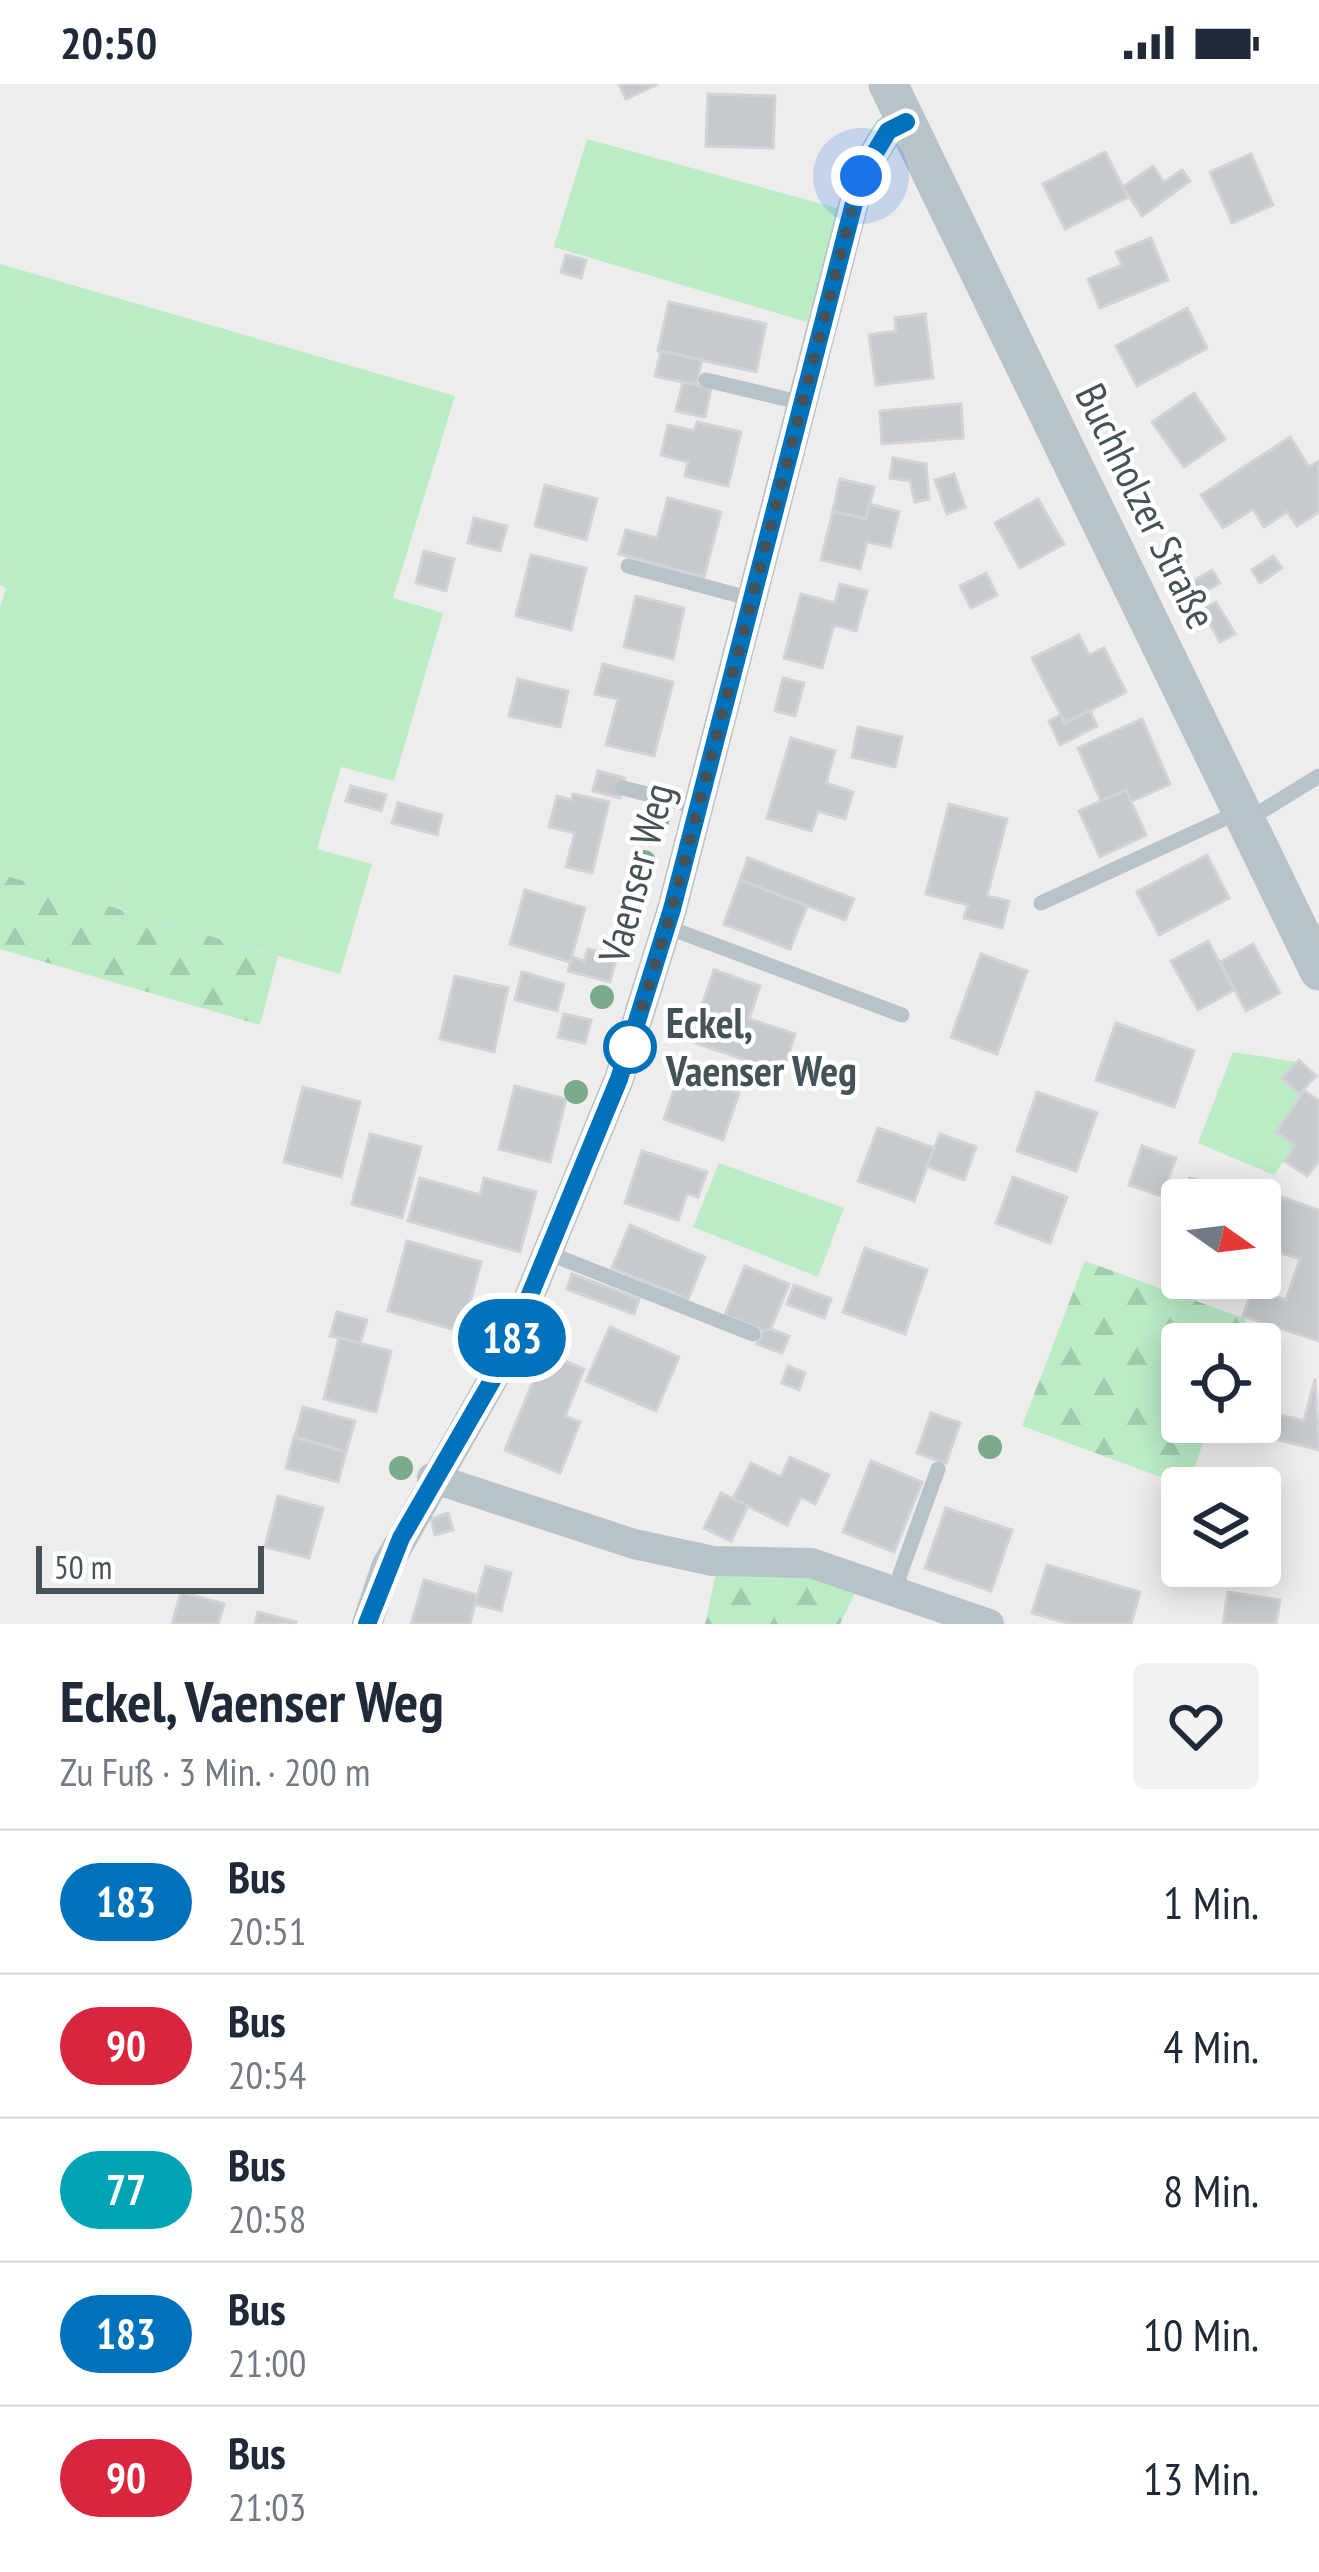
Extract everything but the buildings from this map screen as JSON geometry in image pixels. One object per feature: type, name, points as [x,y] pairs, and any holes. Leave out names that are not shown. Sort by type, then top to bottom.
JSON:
[{"type":"street","name":"Buchholzer Straße","points":[[888,84],[1319,970]]},
{"type":"street","name":"Vaenser Weg","points":[[367,1624],[386,1567],[432,1478],[501,1365],[608,1110],[667,927],[861,176],[888,131],[906,122]]},
{"type":"street","points":[[432,1478],[634,1544],[713,1561],[811,1563],[989,1624]]},
{"type":"lane","points":[[706,380],[803,403]]},
{"type":"lane","points":[[628,566],[752,599]]},
{"type":"lane","points":[[1041,904],[1244,816],[1319,776]]},
{"type":"lane","points":[[622,788],[698,807]]},
{"type":"lane","points":[[667,927],[902,1015]]},
{"type":"lane","points":[[548,1253],[753,1334]]},
{"type":"lane","points":[[894,1591],[938,1469]]},
{"type":"green space","points":[[587,139],[840,209],[807,322],[554,247]]},
{"type":"green space","points":[[0,264],[455,396],[393,598],[443,613],[394,781],[341,767],[317,849],[372,864],[340,974],[0,874],[0,607],[6,588],[0,585]]},
{"type":"green space","points":[[0,874],[278,956],[260,1025],[0,949]]},
{"type":"green space","points":[[1233,1052],[1297,1062],[1283,1078],[1300,1096],[1276,1132],[1295,1145],[1274,1175],[1198,1143]]},
{"type":"green space","points":[[719,1163],[844,1208],[818,1277],[693,1227]]},
{"type":"green space","points":[[1085,1261],[1161,1288],[1161,1299],[1190,1299],[1246,1319],[1245,1323],[1161,1323],[1161,1443],[1203,1443],[1195,1467],[1161,1467],[1161,1477],[1022,1426]]},
{"type":"green space","points":[[717,1568],[813,1569],[858,1587],[840,1624],[705,1624]]},
{"type":"bus line","name":"183","points":[[367,1624],[386,1567],[432,1478],[501,1365],[608,1110],[672,909],[861,176],[888,131],[906,122]]},
{"type":"place","name":"Eckel, Vaenser Weg","points":[[630,1047]]},
{"type":"route","points":[[630,1047],[672,909],[861,176]]}]
